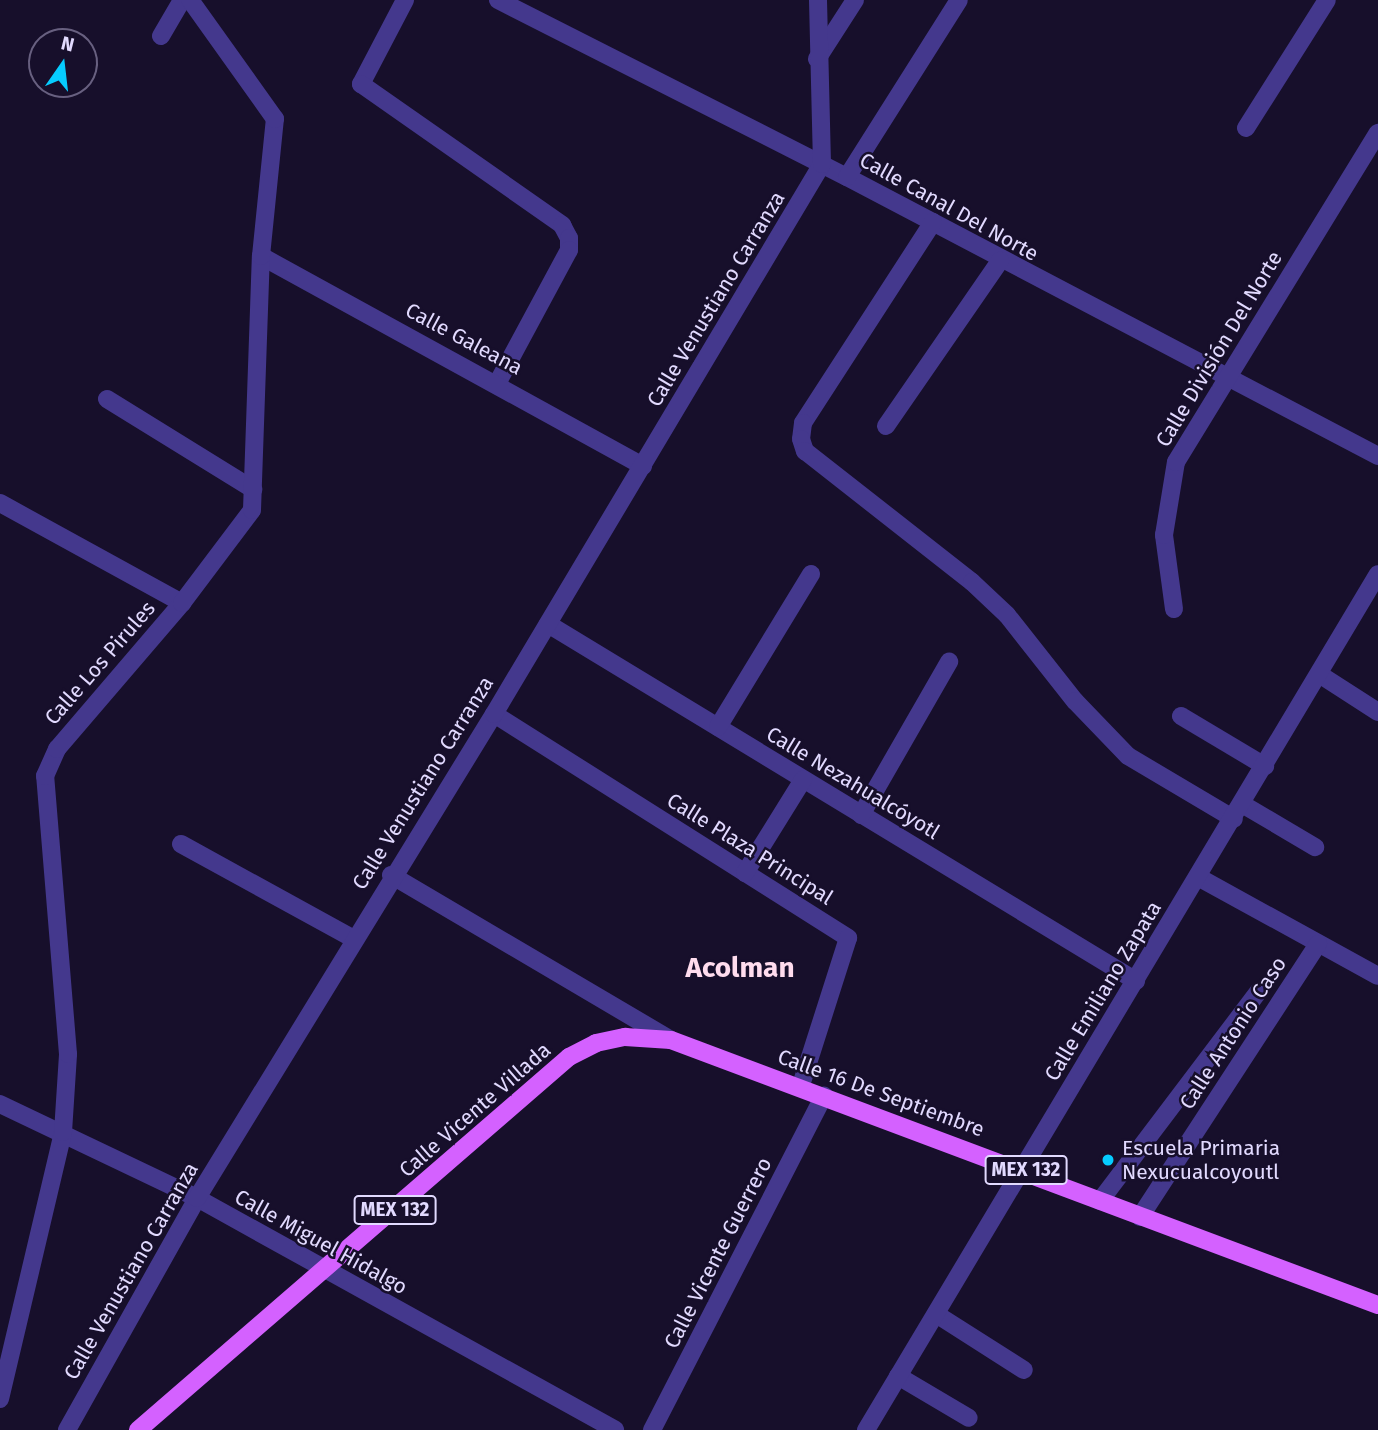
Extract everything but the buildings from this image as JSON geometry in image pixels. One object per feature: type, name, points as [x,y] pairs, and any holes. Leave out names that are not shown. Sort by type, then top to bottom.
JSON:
[{"type":"main road","name":"Calle Vicente Villada","points":[[138,1430],[326,1272],[569,1057],[596,1043],[625,1037],[671,1040]]},
{"type":"main road","name":"Calle 16 De Septiembre","points":[[671,1040],[1023,1169],[1140,1217],[1378,1305]]},
{"type":"street","points":[[161,36],[182,0]]},
{"type":"street","name":"Calle Los Pirules","points":[[0,1399],[63,1132],[68,1054],[45,776],[57,749],[182,603],[252,510],[261,256],[275,119],[190,0]]},
{"type":"street","points":[[405,0],[361,84],[562,225],[569,238],[569,250],[498,382]]},
{"type":"street","name":"Calle Canal Del Norte","points":[[498,0],[822,164],[933,222],[1000,261],[1378,456]]},
{"type":"street","points":[[818,0],[816,60],[822,164]]},
{"type":"street","points":[[816,60],[855,0]]},
{"type":"street","points":[[847,177],[959,0]]},
{"type":"street","points":[[1246,128],[1327,0]]},
{"type":"street","name":"Calle División Del Norte","points":[[1174,609],[1164,535],[1176,462],[1378,133]]},
{"type":"street","name":"Calle Venustiano Carranza","points":[[67,1430],[197,1198],[391,875],[494,714],[822,164]]},
{"type":"street","points":[[933,222],[803,423],[801,439],[805,450],[972,582],[1007,615],[1075,701],[1128,756],[1238,812],[1315,847]]},
{"type":"street","name":"Calle Galeana","points":[[261,256],[498,382],[643,466]]},
{"type":"street","points":[[886,426],[1000,261]]},
{"type":"street","points":[[107,399],[253,489]]},
{"type":"street","points":[[0,503],[182,603]]},
{"type":"street","points":[[718,727],[811,574]]},
{"type":"street","name":"Calle Emiliano Zapata","points":[[866,1430],[1378,574]]},
{"type":"street","name":"Calle Nezahualcóyotl","points":[[548,624],[1136,981]]},
{"type":"street","points":[[861,815],[950,663]]},
{"type":"street","points":[[1319,674],[1378,712]]},
{"type":"street","name":"Calle Plaza Principal","points":[[494,714],[848,938],[800,1088]]},
{"type":"street","points":[[1181,716],[1265,766]]},
{"type":"street","points":[[745,873],[803,780]]},
{"type":"street","points":[[181,844],[352,939]]},
{"type":"street","name":"Calle 16 De Septiembre","points":[[391,875],[671,1040]]},
{"type":"street","points":[[1198,877],[1378,976]]},
{"type":"street","name":"Calle Antonio Caso","points":[[1140,1217],[1318,944]]},
{"type":"street","points":[[1100,1201],[1259,991]]},
{"type":"street","name":"Calle Vicente Guerrero","points":[[652,1430],[824,1096]]},
{"type":"street","name":"Calle Miguel Hidalgo","points":[[0,1104],[197,1198],[326,1272],[615,1430]]},
{"type":"street","points":[[936,1314],[1024,1370]]},
{"type":"street","points":[[898,1376],[969,1418]]},
{"type":"place","name":"Escuela Primaria Nexucualcoyoutl","points":[[1108,1160]]},
{"type":"district","name":"Acolman","points":[[740,968]]}]
